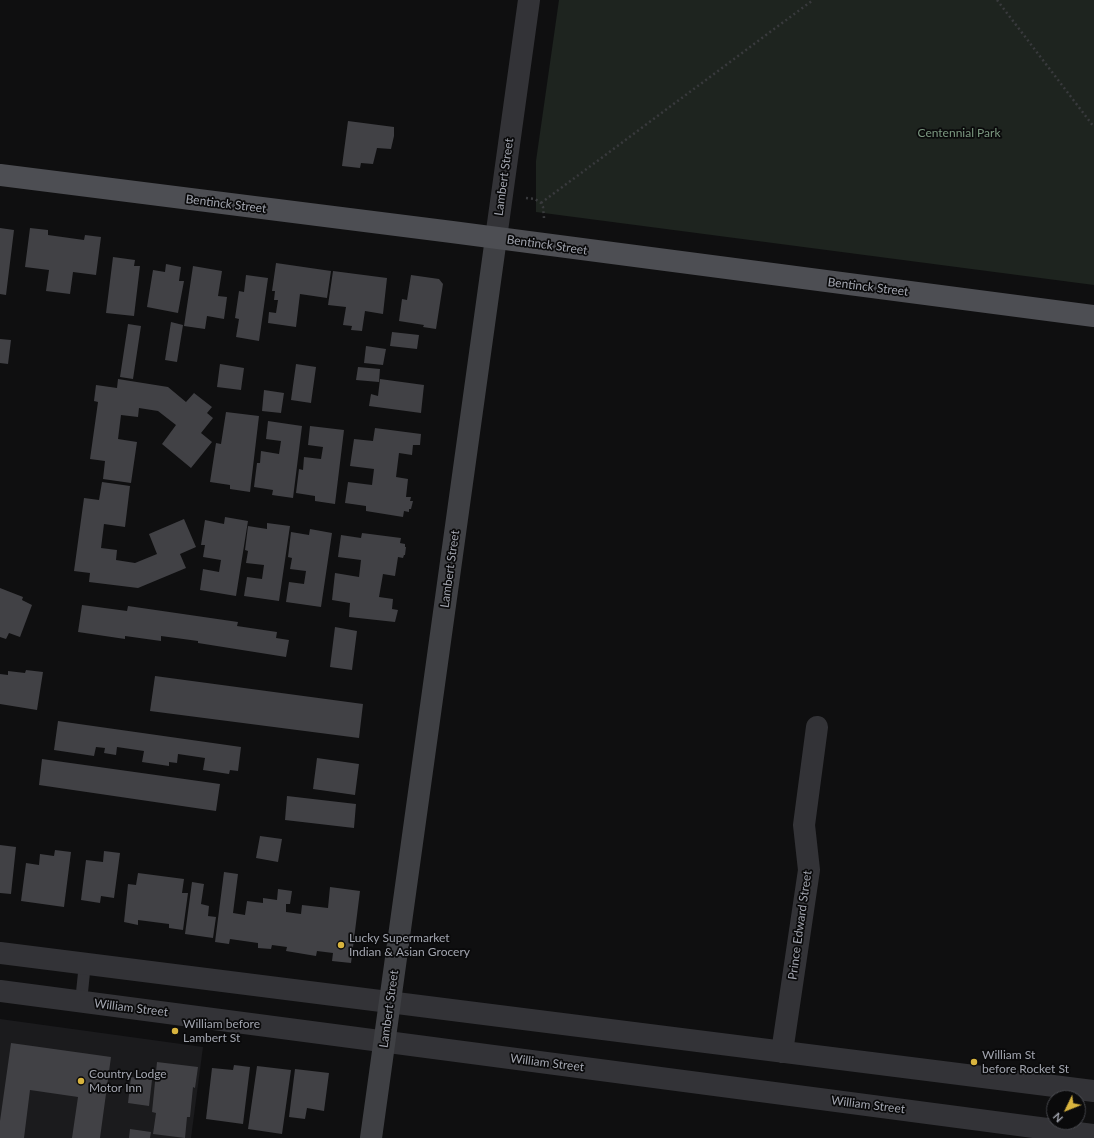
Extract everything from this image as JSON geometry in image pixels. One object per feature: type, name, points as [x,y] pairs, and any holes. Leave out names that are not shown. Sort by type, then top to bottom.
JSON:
[{"type":"main road","name":"Bentinck Street","points":[[0,175],[1094,316]]},
{"type":"main road","name":"Lambert Street","points":[[371,1138],[496,238]]},
{"type":"street","name":"Lambert Street","points":[[496,238],[529,0]]},
{"type":"street","name":"Prince Edward Street","points":[[782,1052],[810,870],[804,825],[817,727]]},
{"type":"street","points":[[0,953],[1094,1091]]},
{"type":"street","name":"William Street","points":[[0,992],[1094,1135]]},
{"type":"lane","points":[[81,1002],[85,964]]},
{"type":"path","points":[[541,203],[813,0]]},
{"type":"path","points":[[997,0],[1094,127]]},
{"type":"path","points":[[526,198],[541,203],[544,218]]},
{"type":"shaded area","points":[[0,1019],[203,1047],[191,1138],[0,1138]]},
{"type":"green space","name":"Centennial Park","points":[[559,0],[1094,0],[1094,285],[536,212],[536,161]]},
{"type":"building","points":[[348,121],[394,127],[394,136],[391,149],[377,148],[373,164],[361,163],[360,168],[342,166]]},
{"type":"building","points":[[0,228],[14,230],[6,295],[0,294]]},
{"type":"building","points":[[30,228],[48,230],[48,235],[84,240],[85,235],[101,237],[96,275],[73,272],[70,294],[46,291],[49,270],[25,267]]},
{"type":"building","points":[[113,257],[135,260],[134,266],[140,266],[134,316],[106,313]]},
{"type":"building","points":[[276,263],[331,271],[327,298],[300,294],[296,327],[268,323],[269,312],[276,313],[278,300],[274,300],[275,291],[272,291]]},
{"type":"building","points":[[166,264],[181,267],[179,281],[184,281],[178,313],[147,307],[153,270],[165,272]]},
{"type":"building","points":[[193,266],[222,271],[218,296],[227,297],[224,319],[207,316],[205,329],[184,326]]},
{"type":"building","points":[[333,271],[387,278],[383,314],[365,311],[362,331],[351,330],[352,326],[343,325],[346,307],[328,305]]},
{"type":"building","points":[[246,275],[268,278],[259,341],[236,337],[239,319],[235,318],[239,291],[244,292]]},
{"type":"building","points":[[411,275],[439,279],[443,284],[436,329],[423,327],[424,325],[399,321],[402,299],[407,300]]},
{"type":"building","points":[[171,322],[183,325],[177,362],[165,360]]},
{"type":"building","points":[[128,324],[141,326],[133,379],[120,377]]},
{"type":"building","points":[[392,332],[419,335],[417,349],[390,346]]},
{"type":"building","points":[[0,339],[11,340],[8,364],[0,363]]},
{"type":"building","points":[[366,346],[386,349],[383,365],[364,363]]},
{"type":"building","points":[[220,364],[244,368],[241,390],[217,387]]},
{"type":"building","points":[[296,364],[316,367],[311,403],[291,400]]},
{"type":"building","points":[[358,367],[380,369],[379,382],[356,380]]},
{"type":"building","points":[[118,379],[168,387],[186,402],[194,393],[212,407],[207,413],[213,418],[201,433],[212,442],[191,468],[162,444],[176,425],[158,411],[139,408],[138,417],[121,415],[118,439],[137,442],[131,483],[103,479],[105,461],[90,459],[98,402],[94,401],[96,385],[117,388]]},
{"type":"building","points":[[380,379],[424,385],[421,413],[369,406],[371,394],[378,396]]},
{"type":"building","points":[[264,390],[284,393],[281,413],[262,411]]},
{"type":"building","points":[[226,412],[259,416],[250,492],[230,489],[230,485],[210,482],[216,443],[221,444]]},
{"type":"building","points":[[268,421],[302,426],[293,498],[272,495],[273,490],[254,487],[257,463],[260,463],[261,451],[279,454],[281,441],[266,439]]},
{"type":"building","points":[[310,426],[344,430],[335,504],[315,501],[315,496],[296,493],[299,469],[303,470],[304,457],[321,459],[323,447],[308,445]]},
{"type":"building","points":[[375,428],[421,434],[420,445],[413,445],[412,455],[399,453],[396,477],[408,479],[406,497],[411,497],[410,501],[413,501],[411,509],[409,509],[409,512],[404,511],[403,517],[366,511],[366,506],[345,503],[348,482],[372,485],[374,469],[350,466],[354,439],[373,441]]},
{"type":"building","points":[[102,482],[130,486],[125,527],[104,524],[101,548],[117,550],[116,560],[135,563],[157,554],[149,534],[184,519],[196,547],[180,554],[186,568],[138,588],[89,582],[90,573],[74,571],[84,498],[99,500]]},
{"type":"building","points":[[225,517],[248,521],[236,596],[200,590],[203,569],[219,572],[221,560],[203,557],[205,545],[201,545],[205,520],[224,524]]},
{"type":"building","points":[[267,523],[290,526],[279,601],[244,596],[247,577],[262,579],[264,565],[246,563],[248,551],[245,550],[248,526],[267,529]]},
{"type":"building","points":[[310,529],[332,533],[321,607],[286,602],[289,582],[304,584],[306,571],[290,569],[292,558],[288,557],[291,532],[309,535]]},
{"type":"building","points":[[362,533],[401,538],[400,543],[405,544],[405,555],[403,558],[398,557],[395,576],[383,574],[379,597],[393,599],[392,609],[398,610],[395,622],[349,617],[350,603],[332,600],[335,573],[359,577],[361,560],[338,557],[341,535],[361,538]]},
{"type":"building","points":[[0,588],[23,597],[22,600],[32,605],[20,637],[9,633],[6,639],[0,637]]},
{"type":"building","points":[[82,605],[127,611],[128,606],[238,622],[237,626],[277,632],[276,638],[289,640],[286,657],[161,636],[161,641],[125,636],[125,639],[78,632]]},
{"type":"building","points":[[335,627],[357,631],[352,670],[330,667]]},
{"type":"building","points":[[26,670],[43,672],[37,710],[0,704],[0,674],[8,675],[8,671],[25,673]]},
{"type":"building","points":[[155,676],[363,704],[359,738],[150,711]]},
{"type":"building","points":[[58,721],[241,747],[238,771],[230,770],[229,774],[203,770],[205,758],[178,754],[177,763],[169,762],[169,766],[142,762],[144,751],[117,747],[116,755],[104,753],[105,748],[96,747],[94,756],[54,750]]},
{"type":"building","points":[[317,758],[359,764],[355,795],[313,789]]},
{"type":"building","points":[[42,759],[220,784],[216,811],[39,785]]},
{"type":"building","points":[[287,796],[356,804],[354,828],[285,820]]},
{"type":"building","points":[[260,836],[282,839],[278,862],[256,858]]},
{"type":"building","points":[[0,845],[16,847],[11,894],[0,893]]},
{"type":"building","points":[[55,850],[71,852],[64,907],[21,901],[26,863],[39,865],[40,854],[54,856]]},
{"type":"building","points":[[104,851],[120,853],[114,898],[101,896],[100,903],[81,900],[86,860],[103,862]]},
{"type":"building","points":[[224,872],[238,874],[233,913],[245,915],[247,901],[263,903],[263,898],[277,900],[278,889],[292,891],[290,904],[286,904],[286,912],[301,914],[302,905],[328,908],[330,887],[360,891],[351,963],[332,961],[333,953],[317,951],[316,956],[286,951],[287,947],[272,945],[271,949],[258,948],[258,943],[230,939],[229,944],[215,942]]},
{"type":"building","points":[[138,873],[184,879],[182,893],[188,893],[183,930],[169,928],[169,924],[138,920],[138,925],[124,922],[128,884],[136,885]]},
{"type":"building","points":[[192,882],[204,884],[201,904],[209,906],[208,916],[216,917],[213,938],[185,934]]},
{"type":"building","points":[[11,1043],[111,1057],[100,1138],[72,1138],[78,1097],[30,1090],[24,1138],[0,1138],[0,1121]]},
{"type":"building","points":[[157,1062],[198,1067],[195,1088],[193,1087],[190,1117],[187,1117],[185,1138],[153,1134],[156,1113],[152,1112]]},
{"type":"building","points":[[234,1065],[250,1067],[243,1124],[206,1119],[212,1068],[233,1070]]},
{"type":"building","points":[[257,1066],[291,1070],[282,1134],[248,1129]]},
{"type":"building","points":[[295,1069],[329,1073],[324,1111],[307,1108],[305,1119],[289,1117]]},
{"type":"building","points":[[131,1077],[152,1080],[149,1106],[128,1103]]},
{"type":"building","points":[[130,1129],[151,1132],[150,1138],[129,1138]]},
{"type":"place","name":"Lucky Supermarket Indian & Asian Grocery","points":[[341,945]]},
{"type":"place","name":"William before Lambert St","points":[[175,1031]]},
{"type":"place","name":"William St before Rocket St","points":[[974,1062]]},
{"type":"place","name":"Country Lodge Motor Inn","points":[[81,1081]]}]
